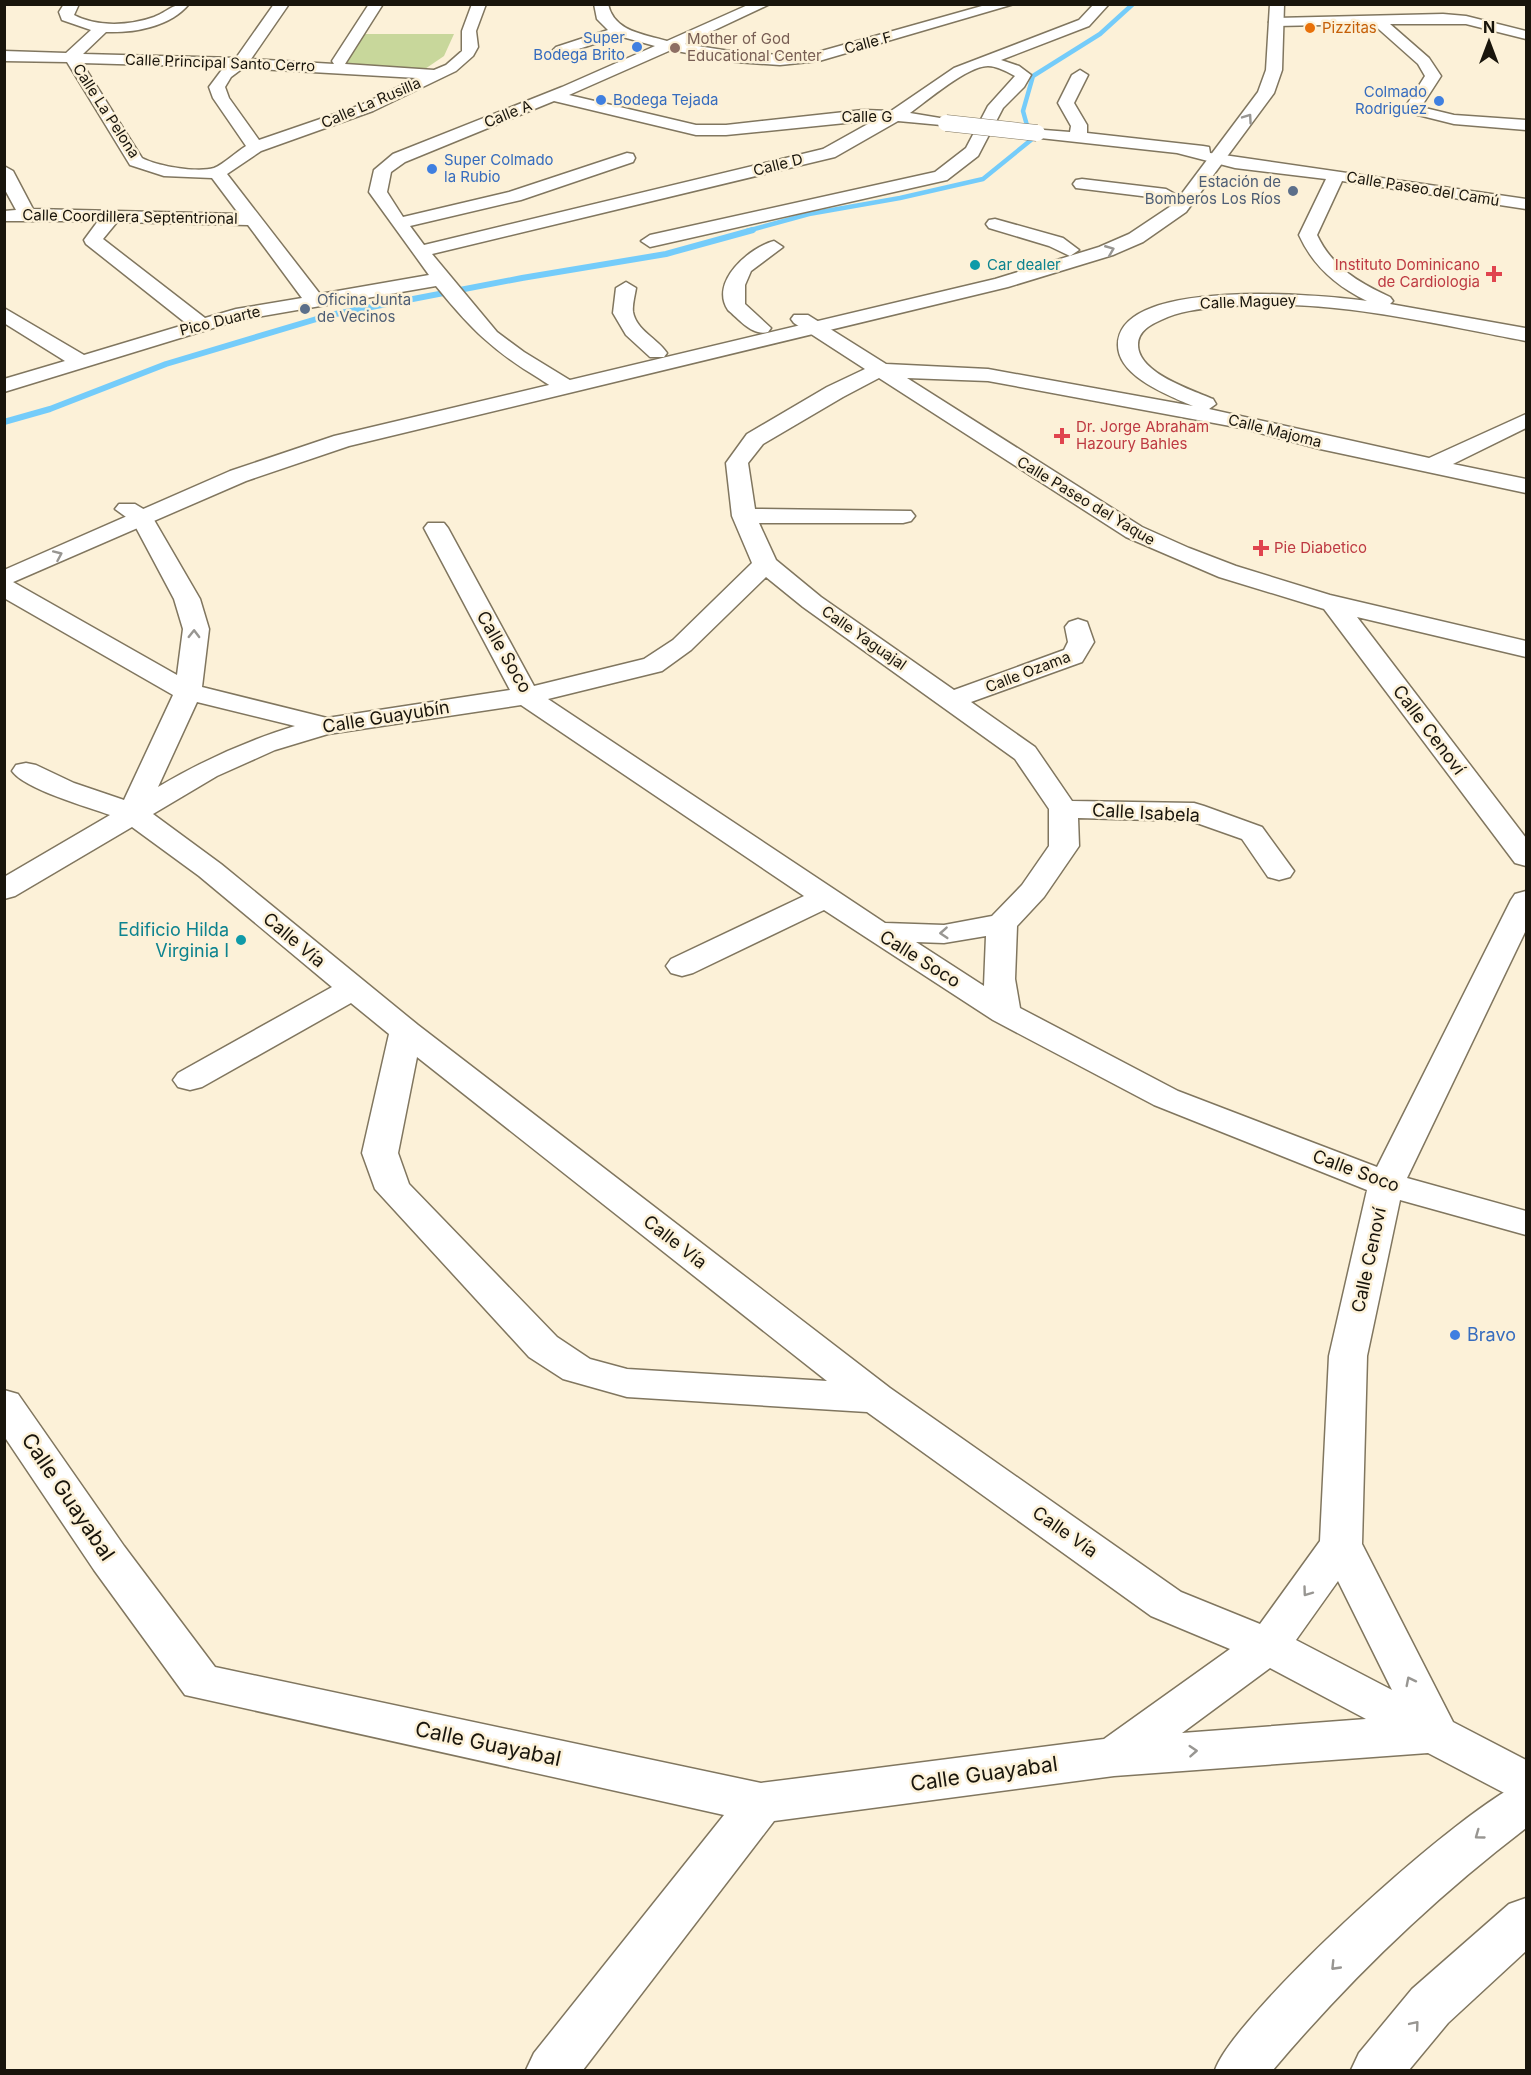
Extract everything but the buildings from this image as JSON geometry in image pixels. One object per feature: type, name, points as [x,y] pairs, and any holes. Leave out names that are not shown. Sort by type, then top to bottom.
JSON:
[{"type":"street","points":[[72,4],[66,12],[67,17],[80,25],[101,28],[164,18],[175,13],[182,4]]},
{"type":"street","points":[[255,147],[221,98],[217,87],[225,74],[240,63],[282,4]]},
{"type":"street","points":[[340,61],[376,4]]},
{"type":"street","name":"Calle La Rusilla","points":[[217,173],[255,147],[367,108],[451,68],[468,53],[471,47],[469,31],[479,4]]},
{"type":"street","points":[[601,4],[604,19],[619,31]]},
{"type":"street","name":"Calle A","points":[[560,382],[490,337],[459,304],[422,251],[385,206],[378,193],[383,170],[399,158],[553,96],[763,4]]},
{"type":"street","name":"Calle F","points":[[619,31],[666,45],[757,60],[798,59],[837,52],[1007,4]]},
{"type":"street","name":"Calle D","points":[[422,251],[830,153],[895,116],[959,71],[1084,23],[1102,4]]},
{"type":"street","points":[[1254,61],[1260,4]]},
{"type":"street","points":[[4,563],[287,457],[657,353],[761,328],[807,323],[1070,250],[1121,227],[1148,211],[1266,93],[1275,60],[1276,13],[1377,20],[1443,18],[1466,20],[1527,35]]},
{"type":"street","points":[[1377,20],[1424,61],[1433,76],[1412,109],[1446,117],[1526,123]]},
{"type":"street","name":"Calle La Pelona","points":[[101,28],[71,57],[136,161],[144,167],[163,170],[217,173]]},
{"type":"street","points":[[561,50],[619,31]]},
{"type":"street","name":"Calle Principal Santo Cerro","points":[[4,56],[240,63],[436,75]]},
{"type":"street","points":[[650,241],[941,177],[963,165],[978,148],[985,127],[996,106],[1018,84],[1023,75],[1014,69],[989,61]]},
{"type":"street","points":[[1078,138],[1079,125],[1072,119],[1066,104],[1080,75]]},
{"type":"street","points":[[560,382],[807,323],[1001,283],[1106,251],[1136,238],[1180,208],[1204,154],[1247,84]]},
{"type":"street","name":"Calle G","points":[[553,96],[696,130],[740,129],[842,116],[895,116],[1204,154]]},
{"type":"street","name":"Calle Paseo del Camú","points":[[1204,154],[1527,204]]},
{"type":"street","points":[[399,223],[521,196],[585,176],[627,158]]},
{"type":"street","points":[[4,171],[27,214]]},
{"type":"street","points":[[217,173],[314,300]]},
{"type":"street","points":[[1328,174],[1308,235],[1314,251],[1331,271],[1358,291],[1415,314]]},
{"type":"street","points":[[1083,184],[1166,194]]},
{"type":"street","points":[[113,215],[93,240],[200,324]]},
{"type":"street","name":"Calle Coordillera Septentrional","points":[[4,216],[113,215],[255,220]]},
{"type":"street","points":[[995,224],[1056,242],[1070,250]]},
{"type":"street","points":[[761,328],[735,306],[733,288],[743,269],[757,254],[774,247]]},
{"type":"street","name":"Pico Duarte","points":[[4,386],[200,324],[314,300],[444,283]]},
{"type":"street","points":[[626,288],[623,313],[633,331],[657,353]]},
{"type":"street","points":[[1342,303],[1358,291]]},
{"type":"street","name":"Calle Maguey","points":[[1242,422],[1151,378],[1131,357],[1128,349],[1129,333],[1132,328],[1163,311],[1195,304],[1257,298],[1342,303],[1527,334]]},
{"type":"street","points":[[4,314],[80,361]]},
{"type":"street","name":"Calle Paseo del Yaque","points":[[807,323],[908,390],[1134,532],[1172,551],[1332,602],[1527,649]]},
{"type":"street","name":"Calle Majoma","points":[[880,370],[988,375],[1242,422],[1320,442],[1527,486]]},
{"type":"street","name":"Calle Yaguajal","points":[[880,370],[835,392],[755,439],[737,463],[744,516],[765,564],[812,602],[1025,753],[1063,810]]},
{"type":"street","points":[[835,392],[908,390],[988,375]]},
{"type":"street","points":[[1433,465],[1527,420]]},
{"type":"street","points":[[4,579],[134,514]]},
{"type":"street","points":[[132,813],[188,692],[195,629],[187,599],[134,514]]},
{"type":"street","points":[[744,516],[903,516]]},
{"type":"street","name":"Calle Soco","points":[[436,528],[526,696],[878,932],[1005,1013],[1166,1098],[1386,1184],[1527,1222]]},
{"type":"street","name":"Calle Guayubín","points":[[4,890],[207,770],[265,744],[325,726],[526,696],[653,665],[682,645],[765,564]]},
{"type":"street","points":[[4,587],[188,692],[325,726]]},
{"type":"street","points":[[728,600],[771,595],[812,602]]},
{"type":"street","name":"Calle Cenoví","points":[[1332,602],[1527,857]]},
{"type":"street","name":"Calle Ozama","points":[[952,700],[1073,656],[1079,650],[1082,639],[1078,627]]},
{"type":"street","name":"Calle Vía","points":[[26,771],[64,789],[132,813],[210,870],[406,1032],[876,1398],[1166,1604],[1268,1646],[1527,1782]]},
{"type":"street","points":[[878,932],[944,934],[1002,924],[1033,891],[1064,846],[1063,810]]},
{"type":"street","name":"Calle Isabela","points":[[1063,810],[1194,812],[1252,833],[1279,871]]},
{"type":"street","points":[[682,966],[826,897]]},
{"type":"street","name":"Calle Cenoví","points":[[1341,1544],[1348,1356],[1386,1184],[1518,934],[1527,900]]},
{"type":"street","points":[[1002,924],[999,979],[1005,1013]]},
{"type":"street","points":[[190,1080],[352,988]]},
{"type":"street","points":[[406,1032],[380,1153],[393,1189],[543,1347],[577,1369],[627,1383],[876,1398]]},
{"type":"street","name":"Calle Guayabal","points":[[4,1404],[109,1558],[201,1682],[761,1803],[1114,1757],[1436,1733]]},
{"type":"street","points":[[1114,1757],[1268,1646],[1341,1544],[1436,1733]]},
{"type":"street","points":[[1240,2070],[1276,2028],[1374,1925],[1461,1849],[1527,1801]]},
{"type":"street","points":[[552,2070],[761,1803]]},
{"type":"street","points":[[1377,2070],[1430,2006],[1527,1920]]},
{"type":"green space","points":[[362,34],[454,34],[444,56],[422,71],[342,67]]},
{"type":"waterway","points":[[747,231],[809,214],[900,198],[983,179],[1031,140],[1023,111],[1033,76],[1100,34],[1133,4]]},
{"type":"waterway","points":[[4,422],[50,409],[166,364],[330,315],[522,278],[666,254],[753,230]]},
{"type":"place","name":"Pizzitas","points":[[1310,28]]},
{"type":"place","name":"Super Bodega Brito","points":[[637,47]]},
{"type":"place","name":"Mother of God Educational Center","points":[[675,48]]},
{"type":"place","name":"Bodega Tejada","points":[[601,100]]},
{"type":"place","name":"Colmado Rodriguez","points":[[1439,101]]},
{"type":"place","name":"Super Colmado la Rubio","points":[[432,169]]},
{"type":"place","name":"Estación de Bomberos Los Ríos","points":[[1293,191]]},
{"type":"place","name":"Car dealer","points":[[975,265]]},
{"type":"place","name":"Instituto Dominicano de Cardiologia","points":[[1494,274]]},
{"type":"place","name":"Oficina Junta de Vecinos","points":[[305,309]]},
{"type":"place","name":"Dr. Jorge Abraham Hazoury Bahles","points":[[1062,436]]},
{"type":"place","name":"Pie Diabetico","points":[[1261,548]]},
{"type":"place","name":"Edificio Hilda Virginia I","points":[[241,940]]},
{"type":"place","name":"Bravo","points":[[1455,1335]]}]
